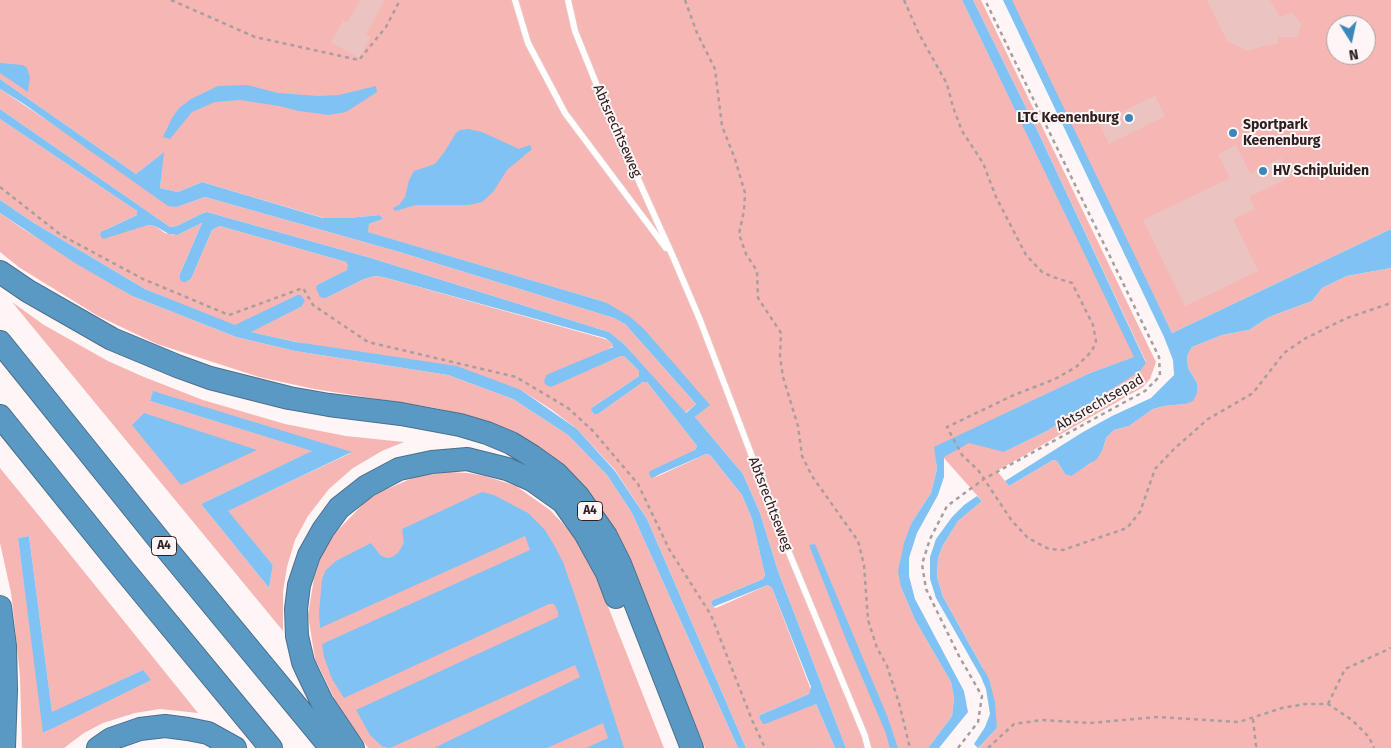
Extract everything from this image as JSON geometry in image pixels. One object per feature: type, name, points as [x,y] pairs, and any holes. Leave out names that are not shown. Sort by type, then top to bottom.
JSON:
[{"type":"highway","name":"A4","points":[[0,272],[28,291],[112,338],[202,375],[289,398],[401,414],[460,425],[502,440],[532,456],[557,474],[578,496],[606,536],[620,564],[692,748]]},
{"type":"highway","name":"A4","points":[[0,342],[160,541],[331,748]]},
{"type":"highway","points":[[0,416],[271,748]]},
{"type":"highway","name":"A4","points":[[353,748],[322,702],[303,662],[297,636],[296,609],[299,585],[309,555],[322,530],[340,508],[367,486],[399,469],[432,462],[467,460],[507,469],[532,480],[562,502],[585,533],[607,573],[676,748]]},
{"type":"highway","points":[[0,607],[6,672],[4,748]]},
{"type":"highway","points":[[98,748],[111,739],[140,729],[165,726],[188,728],[208,734],[235,748]]},
{"type":"lane","name":"Abtsrechtseweg","points":[[515,0],[528,43],[565,113],[674,259]]},
{"type":"lane","name":"Abtsrechtseweg","points":[[568,0],[575,31],[606,108],[700,320],[785,543],[865,736],[868,748]]},
{"type":"path","points":[[171,0],[255,37],[359,60],[386,27],[400,0]]},
{"type":"path","points":[[685,0],[697,33],[715,69],[722,126],[735,159],[745,193],[744,211],[739,234],[746,254],[758,271],[758,298],[781,333],[780,357],[783,378],[798,426],[802,456],[812,476],[858,541],[864,565],[868,620],[877,648],[887,666],[899,703],[910,748]]},
{"type":"path","points":[[904,0],[919,34],[947,84],[952,107],[962,131],[983,163],[996,197],[1026,255],[1042,272],[1072,283],[1093,324],[1096,341],[1092,351],[1076,367],[1055,379],[947,427],[962,455],[978,470],[1012,521],[1028,538],[1049,549],[1063,550],[1127,528],[1140,512],[1155,469],[1174,449],[1208,419],[1253,393],[1284,353],[1306,338],[1347,318],[1391,303]]},
{"type":"path","name":"Abtsrechtsepad","points":[[958,748],[978,722],[982,696],[959,656],[926,588],[922,564],[930,539],[948,506],[984,479],[1145,391],[1160,376],[1159,357],[985,0]]},
{"type":"path","points":[[1328,704],[1344,669],[1391,648]]},
{"type":"path","points":[[988,748],[1014,724],[1042,720],[1090,723],[1157,718],[1239,722],[1282,708],[1305,704],[1328,704],[1352,720],[1369,737],[1374,748]]},
{"type":"path","points":[[1253,719],[1256,746],[1254,748]]},
{"type":"shaded area","points":[[0,0],[962,0],[1135,357],[1090,373],[965,433],[1004,452],[1047,431],[1139,371],[1146,362],[1039,134],[973,0],[981,0],[1156,362],[1150,379],[1143,387],[997,471],[1009,486],[1053,460],[1057,461],[1065,474],[1081,469],[1090,464],[1103,449],[1106,438],[1114,430],[1129,426],[1153,409],[1185,404],[1197,383],[1188,368],[1187,356],[1192,347],[1222,335],[1249,330],[1269,317],[1312,301],[1322,288],[1347,276],[1391,268],[1391,748],[978,748],[997,728],[996,722],[983,668],[943,597],[937,577],[938,558],[943,545],[958,521],[982,501],[935,448],[937,469],[931,493],[912,522],[901,587],[915,620],[951,682],[954,698],[952,716],[928,748],[846,748],[778,571],[760,513],[743,474],[695,417],[709,405],[605,302],[367,232],[369,224],[383,219],[380,215],[324,218],[202,182],[178,192],[160,188],[163,153],[136,174],[0,79]]},
{"type":"shaded area","name":"Sportpark Keenenburg","points":[[1009,0],[1391,0],[1391,229],[1172,333]]},
{"type":"shaded area","points":[[0,89],[177,207],[205,197],[396,251],[614,318],[625,324],[696,404],[685,413],[624,344],[609,332],[371,258],[207,212],[177,226],[170,227],[0,109]]},
{"type":"shaded area","points":[[0,119],[137,211],[137,215],[105,230],[148,225],[155,226],[165,233],[174,235],[202,223],[180,274],[183,282],[191,279],[212,230],[220,226],[346,262],[348,270],[317,285],[323,298],[364,279],[375,276],[383,277],[605,339],[614,344],[548,386],[624,356],[639,371],[639,376],[593,407],[592,413],[598,414],[643,382],[647,382],[697,446],[695,450],[654,478],[706,454],[710,455],[742,495],[752,519],[765,575],[763,579],[711,602],[713,607],[716,608],[768,585],[772,588],[811,690],[809,694],[759,717],[816,704],[835,748],[746,748],[647,519],[615,470],[577,429],[552,410],[521,390],[250,332],[301,307],[297,295],[235,326],[145,289],[34,223],[0,200]]},
{"type":"shaded area","points":[[0,213],[132,296],[236,337],[295,351],[448,375],[513,399],[568,435],[607,475],[632,513],[738,748],[705,748],[635,579],[511,431],[485,420],[436,408],[314,389],[259,377],[157,344],[98,316],[20,268],[0,252]]},
{"type":"shaded area","points":[[12,302],[44,325],[108,361],[203,400],[285,424],[346,436],[404,442],[382,451],[353,468],[329,489],[308,516],[295,540],[287,567],[283,592],[283,631]],"holes":[[[153,392],[351,453],[227,511],[273,565],[269,588],[201,504],[313,451],[150,401]]]},
{"type":"shaded area","points":[[0,468],[198,713],[160,709],[135,713],[103,723],[84,733],[64,748],[22,748],[20,676],[15,627],[11,593],[0,543]],"holes":[[[29,536],[52,713],[143,670],[44,733],[18,538]]]},
{"type":"shaded area","points":[[448,472],[485,476],[516,486],[550,510],[568,529],[580,546],[598,581],[664,748],[368,748],[337,704],[315,659],[308,615],[314,578],[326,546],[338,530],[365,502],[380,492],[415,477]]},
{"type":"water","points":[[962,0],[973,0],[1039,134],[1146,363],[1140,371],[1047,431],[1004,452],[969,443],[944,457],[944,477],[938,495],[917,533],[909,558],[909,576],[915,599],[964,691],[968,712],[939,748],[928,748],[952,716],[954,698],[951,682],[915,620],[901,587],[898,571],[904,543],[912,522],[931,493],[937,469],[934,447],[1090,373],[1134,357]]},
{"type":"water","points":[[1003,0],[1012,0],[1172,333],[1391,229],[1391,268],[1347,276],[1322,288],[1312,301],[1269,317],[1249,330],[1222,335],[1192,347],[1187,356],[1188,368],[1197,383],[1197,393],[1193,401],[1153,409],[1129,426],[1114,430],[1106,438],[1103,449],[1097,459],[1071,476],[1065,474],[1057,461],[1053,460],[1009,486],[1005,481],[1083,432],[1151,398],[1174,375],[1173,360],[1164,337]]},
{"type":"water","points":[[0,63],[23,65],[27,68],[30,77],[28,92],[0,73]]},
{"type":"water","points":[[0,79],[136,174],[164,152],[160,188],[178,192],[202,182],[323,218],[380,215],[383,219],[369,224],[368,232],[605,302],[629,316],[644,329],[710,405],[695,417],[743,474],[760,513],[778,571],[846,748],[835,748],[816,704],[765,724],[763,724],[759,717],[809,694],[811,687],[772,588],[768,585],[713,607],[711,602],[713,600],[763,579],[765,575],[752,519],[742,495],[710,455],[706,454],[651,478],[650,471],[695,450],[697,446],[647,382],[643,382],[598,414],[593,414],[591,409],[593,407],[639,376],[639,371],[624,356],[551,387],[544,382],[546,375],[613,347],[613,344],[605,338],[383,277],[375,276],[364,279],[323,298],[320,297],[316,288],[317,285],[347,270],[348,265],[346,262],[220,226],[212,230],[191,279],[183,282],[180,280],[180,274],[202,223],[177,235],[169,234],[155,226],[148,225],[103,239],[100,235],[101,232],[137,215],[137,211],[0,119],[0,109],[170,227],[177,226],[207,212],[371,258],[609,332],[624,344],[686,413],[696,404],[625,324],[614,318],[396,251],[205,197],[177,207],[168,206],[0,89]]},
{"type":"water","points":[[247,85],[278,93],[318,96],[339,95],[376,86],[377,92],[346,112],[329,115],[240,100],[215,102],[192,112],[170,139],[163,137],[179,108],[191,99],[218,86]]},
{"type":"water","points":[[468,129],[482,132],[519,149],[530,145],[532,149],[507,170],[493,192],[482,202],[469,205],[416,205],[395,211],[393,208],[399,205],[405,197],[409,180],[414,171],[435,164],[456,133],[460,130]]},
{"type":"water","points":[[0,200],[34,223],[145,289],[235,325],[297,295],[301,295],[305,301],[301,307],[251,332],[296,342],[457,366],[521,390],[577,429],[615,471],[647,519],[746,748],[738,748],[632,513],[607,475],[568,435],[513,399],[448,375],[295,351],[236,337],[132,296],[75,263],[0,213]]},
{"type":"water","points":[[153,391],[352,452],[228,511],[273,565],[269,588],[201,504],[312,451],[150,401]]},
{"type":"water","points":[[144,413],[257,450],[181,485],[132,425]]},
{"type":"water","points":[[482,492],[494,495],[528,513],[545,530],[554,545],[563,562],[577,602],[624,748],[586,748],[608,738],[603,723],[547,748],[434,748],[580,677],[575,665],[390,748],[383,747],[370,735],[356,710],[558,617],[554,604],[549,604],[344,698],[332,679],[324,657],[322,644],[530,550],[525,536],[320,628],[319,613],[322,579],[326,570],[336,561],[371,543],[381,556],[392,557],[398,553],[404,543],[402,529]]},
{"type":"water","points":[[977,496],[982,501],[958,521],[943,545],[938,558],[937,577],[943,597],[989,679],[995,702],[997,728],[978,748],[974,744],[985,727],[990,714],[986,689],[936,598],[930,579],[930,557],[936,539],[952,517]]},
{"type":"water","points":[[29,536],[52,712],[143,670],[151,680],[43,733],[18,538]]},
{"type":"water","points":[[815,544],[888,718],[898,748],[890,748],[885,731],[847,642],[809,545]]},
{"type":"building","points":[[360,0],[385,0],[366,34],[371,36],[359,58],[331,42],[343,21],[347,23]]},
{"type":"building","points":[[1207,0],[1270,0],[1280,17],[1292,13],[1300,22],[1298,37],[1277,37],[1278,44],[1248,51],[1227,41]]},
{"type":"building","points":[[1155,96],[1165,116],[1109,144],[1099,123]]},
{"type":"building","points":[[1236,145],[1250,173],[1281,158],[1290,177],[1249,197],[1255,209],[1233,219],[1258,271],[1185,306],[1143,220],[1230,178],[1218,154]]},
{"type":"place","name":"LTC Keenenburg","points":[[1129,118]]},
{"type":"place","name":"Sportpark Keenenburg","points":[[1233,133]]},
{"type":"place","name":"HV Schipluiden","points":[[1263,171]]}]
